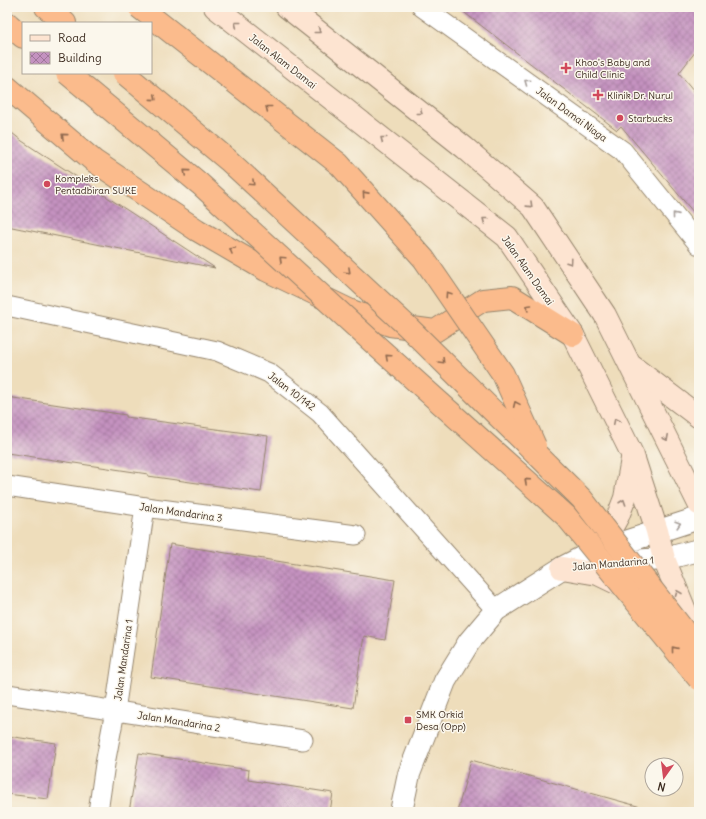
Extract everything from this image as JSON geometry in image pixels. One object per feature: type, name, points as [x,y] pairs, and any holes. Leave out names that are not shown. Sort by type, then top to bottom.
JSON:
[{"type":"highway","points":[[46,7],[64,22]]},
{"type":"highway","points":[[139,7],[338,164],[424,259],[503,374],[566,516]]},
{"type":"highway","points":[[7,24],[22,36]]},
{"type":"highway","points":[[68,74],[200,184],[374,344],[566,516],[699,679]]},
{"type":"highway","points":[[125,74],[228,160],[396,315],[582,499],[699,650]]},
{"type":"highway","points":[[7,87],[94,161],[197,230],[266,270],[349,310],[390,325],[435,331],[483,300],[512,297],[573,335]]},
{"type":"main road","name":"Jalan Alam Damai","points":[[215,7],[507,237],[573,335],[633,456],[657,531],[664,559],[695,633]]},
{"type":"main road","points":[[287,7],[465,148],[533,207],[605,315],[699,504]]},
{"type":"main road","points":[[629,364],[699,418]]},
{"type":"main road","points":[[600,549],[618,516],[625,498],[633,456]]},
{"type":"main road","points":[[562,568],[598,574],[645,597],[695,633]]},
{"type":"street","name":"Jalan Damai Niaga","points":[[422,7],[623,151],[699,245]]},
{"type":"street","name":"Jalan 10/142","points":[[7,306],[217,351],[269,373],[320,412],[496,610]]},
{"type":"street","name":"Jalan Mandarina 3","points":[[7,486],[145,507],[356,535]]},
{"type":"street","name":"Jalan Mandarina 1","points":[[98,812],[115,711],[145,507]]},
{"type":"street","name":"Jalan Mandarina 1","points":[[400,812],[409,774],[446,681],[469,642],[496,610],[562,568],[600,549],[699,518]]},
{"type":"street","name":"Jalan Mandarina 1","points":[[562,568],[595,563],[664,559],[699,550]]},
{"type":"street","name":"Jalan Mandarina 2","points":[[7,694],[303,740]]},
{"type":"building","points":[[457,7],[699,7],[699,47],[679,73],[699,97],[699,219],[621,126],[617,130]]},
{"type":"building","name":"Kompleks Pentadbiran SUKE","points":[[7,129],[22,141],[215,268],[7,226]]},
{"type":"building","points":[[7,397],[126,415],[126,417],[268,436],[261,492],[148,476],[148,474],[7,453]]},
{"type":"building","points":[[170,544],[395,580],[385,640],[364,636],[353,708],[151,677]]},
{"type":"building","points":[[7,736],[56,743],[48,799],[7,794]]},
{"type":"building","points":[[139,753],[249,770],[248,780],[333,793],[330,812],[129,812]]},
{"type":"building","points":[[471,760],[641,807],[640,812],[457,812]]},
{"type":"place","name":"Khoo's Baby and Child Clinic","points":[[566,68]]},
{"type":"place","name":"Klinik Dr. Nurul","points":[[598,95]]},
{"type":"place","name":"Starbucks","points":[[620,118]]},
{"type":"place","name":"Kompleks Pentadbiran SUKE","points":[[47,184]]},
{"type":"place","name":"SMK Orkid Desa (Opp)","points":[[408,720]]}]
